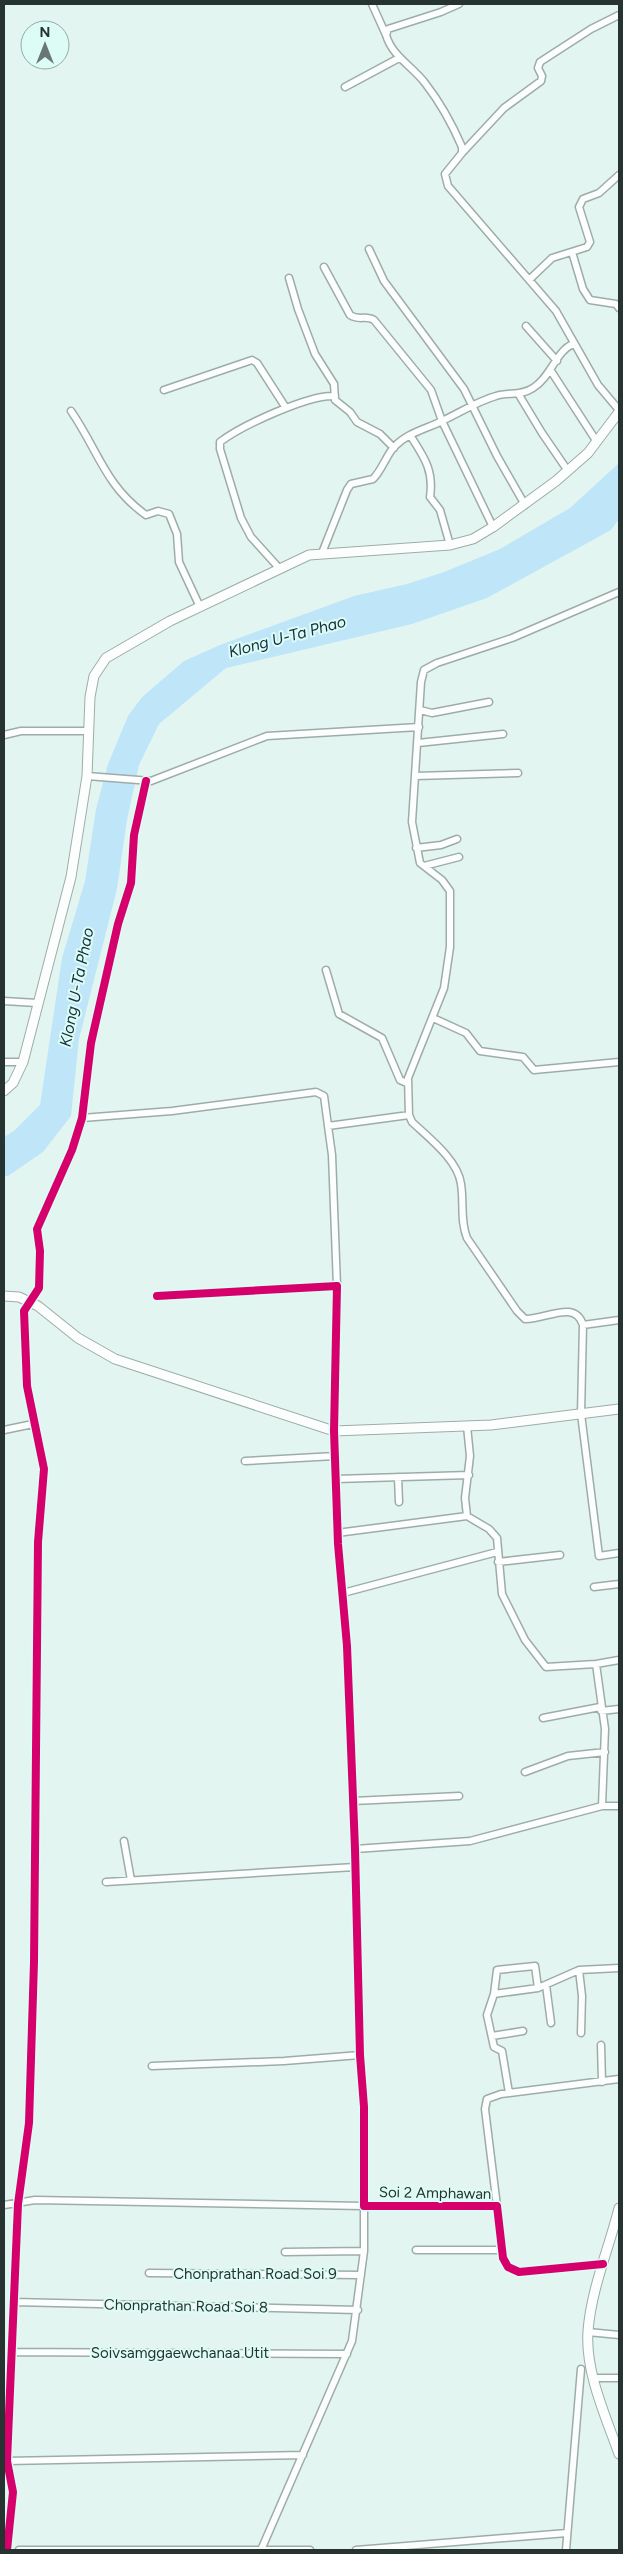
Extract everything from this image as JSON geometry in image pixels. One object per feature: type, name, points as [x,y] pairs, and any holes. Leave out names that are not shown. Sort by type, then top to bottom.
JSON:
[{"type":"street","points":[[372,4],[399,58],[424,82],[458,139],[462,153]]},
{"type":"street","points":[[386,34],[388,30],[459,4]]},
{"type":"street","points":[[4,1091],[12,1083],[23,1062],[37,1002],[71,877],[92,776],[89,731],[90,697],[94,676],[106,658],[127,644],[279,568],[309,555],[450,545],[472,539],[493,527],[525,504],[588,454],[619,411],[598,385],[573,344],[556,311],[448,186],[445,174],[504,108],[541,81],[542,76],[538,68],[540,62],[591,29],[619,15]]},
{"type":"street","points":[[345,87],[399,58]]},
{"type":"street","points":[[530,279],[552,258],[587,247],[590,242],[579,208],[583,199],[599,193],[619,175]]},
{"type":"street","points":[[369,248],[384,281],[464,389],[525,504]]},
{"type":"street","points":[[572,252],[583,289],[590,300],[616,304],[619,308]]},
{"type":"street","points":[[324,267],[350,315],[355,318],[368,317],[374,320],[431,390],[442,422],[493,527]]},
{"type":"street","points":[[289,278],[298,309],[315,354],[334,384],[335,400],[350,412],[357,422],[380,434],[394,448]]},
{"type":"street","points":[[526,326],[557,361]]},
{"type":"street","points":[[322,553],[346,490],[351,484],[373,479],[394,448],[410,435],[442,422],[472,406],[498,396],[519,395],[533,388],[551,371],[565,347],[573,344]]},
{"type":"street","points":[[164,390],[252,360],[257,363],[286,408]]},
{"type":"street","points":[[551,371],[597,442]]},
{"type":"street","points":[[519,395],[542,433],[568,470]]},
{"type":"street","points":[[279,568],[251,536],[241,518],[220,449],[220,442],[286,408],[317,396],[334,396]]},
{"type":"street","points":[[71,411],[106,475],[120,492],[146,515],[158,511],[169,514],[177,534],[179,562],[200,607]]},
{"type":"street","points":[[410,435],[430,472],[432,482],[430,497],[440,510],[450,545]]},
{"type":"street","points":[[619,592],[512,638],[437,663],[424,670],[412,822],[420,863],[442,880],[450,891],[450,948],[444,988],[407,1083],[409,1115],[412,1122],[456,1168],[461,1183],[463,1228],[467,1238],[517,1311],[525,1319],[536,1320],[560,1311],[574,1312],[579,1315],[583,1325],[581,1414],[599,1556],[619,1553]]},
{"type":"street","points":[[420,710],[432,712],[489,702]]},
{"type":"street","points":[[92,776],[145,780],[169,774],[267,736],[419,727]]},
{"type":"street","points":[[4,735],[21,731],[89,731]]},
{"type":"street","points":[[418,743],[503,734]]},
{"type":"street","points":[[416,776],[518,773]]},
{"type":"street","points":[[7,2550],[13,2492],[7,2461],[18,2204],[29,2114],[34,1962],[38,1542],[44,1476],[27,1386],[24,1311],[39,1288],[40,1251],[37,1228],[72,1150],[82,1118],[90,1042],[118,924],[131,883],[134,835],[145,780]]},
{"type":"street","points":[[416,848],[441,845],[457,839]]},
{"type":"street","points":[[424,866],[459,857]]},
{"type":"street","points":[[326,970],[339,1014],[382,1038],[400,1080],[407,1083]]},
{"type":"street","points":[[4,1001],[37,1002]]},
{"type":"street","points":[[433,1018],[466,1033],[480,1051],[523,1057],[534,1070],[619,1062]]},
{"type":"street","points":[[4,1062],[23,1062]]},
{"type":"street","points":[[82,1118],[172,1111],[316,1092],[324,1096],[332,1155],[337,1286],[334,1431],[337,1533],[344,1593],[356,1867],[360,2055],[364,2107],[364,2251],[358,2310],[352,2341],[261,2550]]},
{"type":"street","points":[[328,1126],[409,1115]]},
{"type":"street","points":[[157,1296],[337,1286]]},
{"type":"street","points":[[4,1296],[18,1297],[38,1306],[78,1338],[115,1359],[334,1431],[490,1425],[619,1409]]},
{"type":"street","points":[[583,1325],[619,1320]]},
{"type":"street","points":[[4,1430],[33,1424]]},
{"type":"street","points":[[467,1426],[469,1475],[465,1498],[467,1516]]},
{"type":"street","points":[[245,1462],[335,1456]]},
{"type":"street","points":[[336,1479],[469,1475]]},
{"type":"street","points":[[398,1477],[399,1502]]},
{"type":"street","points":[[337,1533],[467,1516],[489,1529],[497,1538],[502,1594],[513,1620],[525,1640],[546,1667],[596,1664],[619,1660]]},
{"type":"street","points":[[344,1593],[497,1552]]},
{"type":"street","points":[[498,1562],[560,1555]]},
{"type":"street","points":[[594,1587],[619,1584]]},
{"type":"street","points":[[596,1664],[605,1729],[602,1806]]},
{"type":"street","points":[[543,1718],[601,1709],[619,1709]]},
{"type":"street","points":[[525,1772],[568,1756],[605,1752]]},
{"type":"street","points":[[353,1801],[459,1796]]},
{"type":"street","points":[[355,1849],[470,1841],[602,1806],[619,1806]]},
{"type":"street","points":[[124,1841],[131,1880]]},
{"type":"street","points":[[106,1882],[356,1867]]},
{"type":"street","points":[[509,2094],[502,2051],[494,2047],[488,2015],[494,1994],[497,1970],[535,1966],[538,1988]]},
{"type":"street","points":[[494,1994],[538,1988],[579,1970],[619,1968]]},
{"type":"street","points":[[579,1970],[582,1996],[581,2033]]},
{"type":"street","points":[[546,1984],[551,2023]]},
{"type":"street","points":[[492,2036],[523,2031]]},
{"type":"street","points":[[601,2045],[602,2082]]},
{"type":"street","points":[[152,2066],[284,2061],[360,2055]]},
{"type":"street","points":[[498,2206],[485,2109],[488,2099],[509,2094],[619,2080]]},
{"type":"street","name":"Soi 2 Amphawan","points":[[4,2205],[36,2200],[364,2206],[498,2206],[503,2258],[508,2267],[519,2272],[603,2264]]},
{"type":"street","points":[[619,2210],[592,2303],[588,2332],[594,2378],[619,2454]]},
{"type":"street","points":[[416,2250],[502,2250]]},
{"type":"street","points":[[285,2252],[364,2251]]},
{"type":"street","name":"Chonprathan Road Soi 9","points":[[149,2273],[361,2275]]},
{"type":"street","name":"Chonprathan Road Soi 8","points":[[14,2302],[358,2310]]},
{"type":"street","points":[[588,2332],[619,2335]]},
{"type":"street","name":"Soivsamggaewchanaa Utit","points":[[12,2352],[347,2354]]},
{"type":"street","points":[[566,2550],[581,2369]]},
{"type":"street","points":[[594,2378],[619,2378]]},
{"type":"street","points":[[7,2461],[303,2455]]},
{"type":"street","points":[[356,2550],[418,2548],[567,2534]]},
{"type":"street","points":[[19,2550],[310,2550]]},
{"type":"water","name":"Klong U-Ta Phao","points":[[619,463],[619,519],[611,530],[487,598],[412,624],[226,668],[159,724],[139,765],[127,820],[117,889],[79,1039],[71,1116],[43,1152],[8,1176],[4,1176],[4,1137],[15,1130],[40,1105],[62,958],[85,881],[96,809],[108,764],[128,716],[142,697],[184,661],[220,645],[354,596],[407,584],[444,572],[500,549],[570,508]]},
{"type":"cycle path","points":[[7,2550],[13,2492],[7,2461],[18,2204],[29,2123],[34,1962],[38,1542],[44,1469],[27,1386],[24,1311],[39,1288],[40,1251],[37,1229],[72,1150],[82,1118],[91,1043],[118,924],[131,883],[134,835],[146,781]]},
{"type":"cycle path","points":[[157,1296],[337,1286],[334,1431],[338,1544],[347,1646],[355,1849],[360,2055],[364,2107],[364,2206],[497,2206],[503,2258],[508,2267],[519,2272],[603,2264]]}]
